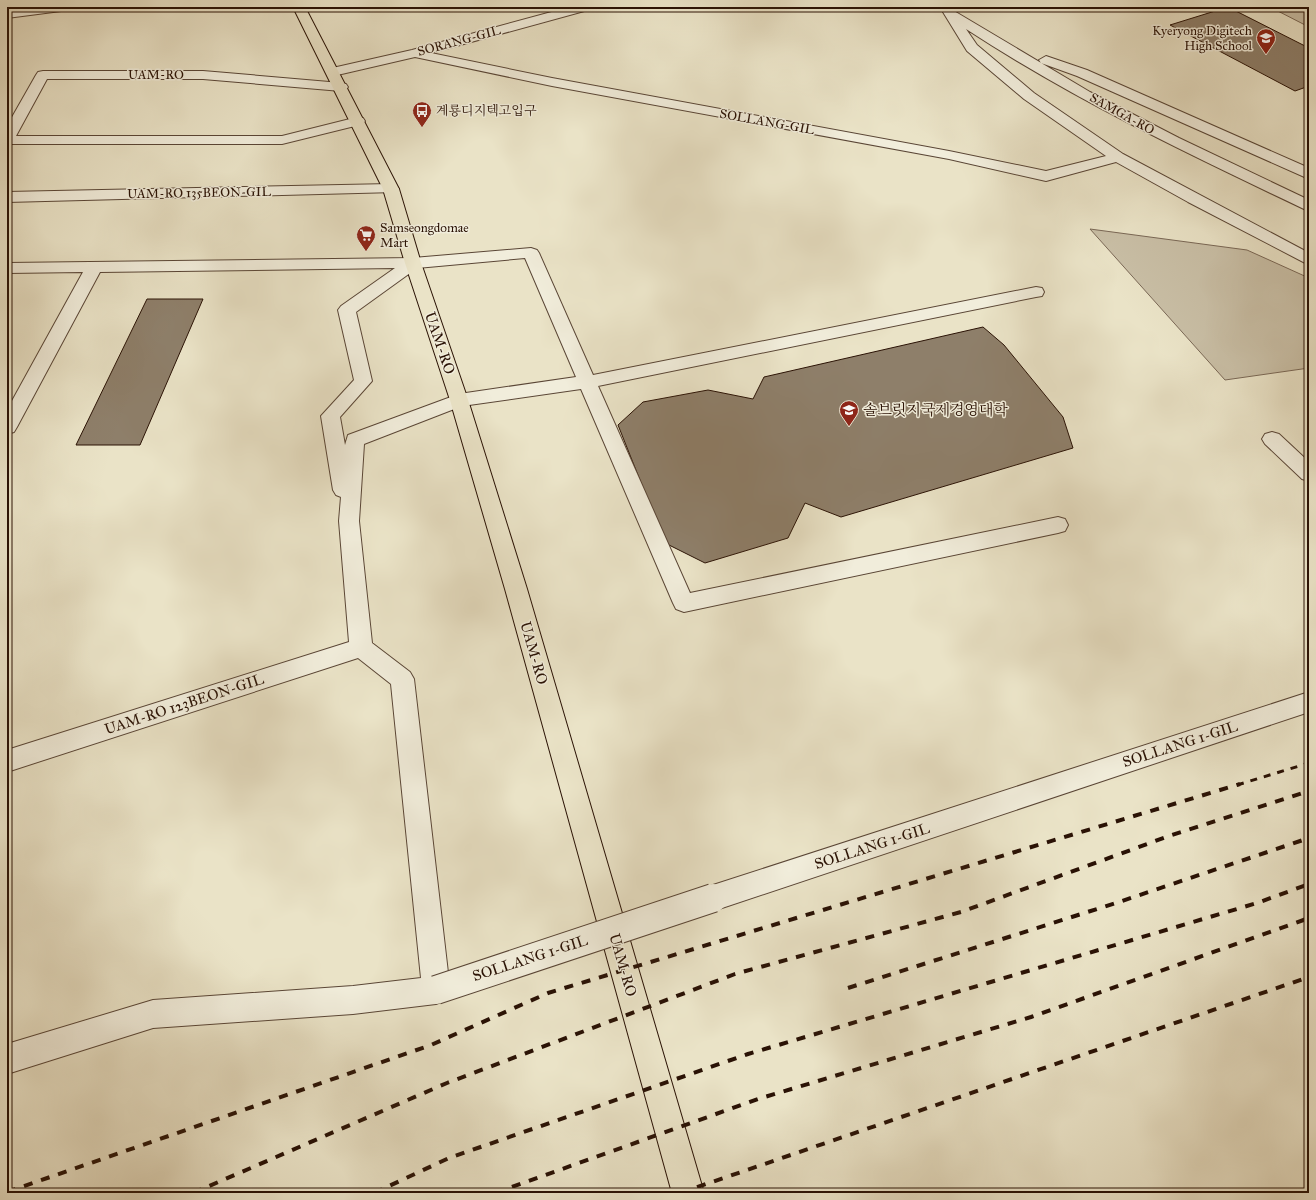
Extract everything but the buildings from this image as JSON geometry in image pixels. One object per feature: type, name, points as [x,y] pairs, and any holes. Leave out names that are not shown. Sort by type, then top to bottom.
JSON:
[{"type":"main road","name":"UAM-RO","points":[[299,7],[337,79],[390,189],[413,264],[459,400],[516,589],[688,1193]]},
{"type":"street","points":[[7,24],[11,13],[61,7]]},
{"type":"street","name":"SORANG-GIL","points":[[337,79],[415,53],[584,7]]},
{"type":"street","points":[[946,10],[972,48],[1029,96],[1118,157],[1193,199],[1309,260]]},
{"type":"street","name":"SAMGA-RO","points":[[946,10],[989,39],[1152,132],[1309,206]]},
{"type":"street","points":[[989,39],[1082,73],[1309,174]]},
{"type":"street","name":"SOLLANG-GIL","points":[[415,53],[552,82],[949,155],[1046,176],[1118,157]]},
{"type":"street","name":"UAM-RO","points":[[337,79],[203,74],[43,75],[7,139],[282,140],[358,121]]},
{"type":"street","name":"UAM-RO 135BEON-GIL","points":[[7,197],[390,189]]},
{"type":"street","points":[[7,268],[413,264],[531,253],[684,603],[1058,525]]},
{"type":"street","points":[[413,264],[347,310],[364,381],[330,416],[349,521],[361,648],[402,679],[436,990]]},
{"type":"street","points":[[7,426],[94,268]]},
{"type":"street","points":[[349,521],[355,440],[459,400],[587,382],[1036,292]]},
{"type":"street","points":[[1272,438],[1309,474]]},
{"type":"street","name":"UAM-RO 123BEON-GIL","points":[[7,760],[361,648]]},
{"type":"street","name":"SOLLANG 1-GIL","points":[[7,1059],[153,1014],[353,1000],[436,990],[1309,702]]},
{"type":"shaded area","points":[[1270,7],[1309,7],[1309,27]]},
{"type":"shaded area","points":[[1090,229],[1247,250],[1309,278],[1309,368],[1225,380]]},
{"type":"railway","points":[[1237,785],[1309,763]]},
{"type":"railway","points":[[7,1192],[431,1045],[548,993],[1240,784]]},
{"type":"railway","points":[[193,1193],[447,1083],[735,974],[961,912],[1169,836],[1309,791]]},
{"type":"railway","points":[[848,988],[1119,902],[1309,838]]},
{"type":"railway","points":[[374,1193],[449,1158],[748,1054],[1257,903],[1309,884]]},
{"type":"railway","points":[[495,1193],[758,1099],[1031,1017],[1309,918]]},
{"type":"railway","points":[[680,1193],[1309,977]]},
{"type":"place","name":"Kyeryong Digitech High School","points":[[1266,55]]},
{"type":"place","name":"계룡디지텍고입구","points":[[422,128]]},
{"type":"place","name":"Samseongdomae Mart","points":[[366,252]]},
{"type":"place","name":"솔브릿지국제경영대학","points":[[849,427]]}]
